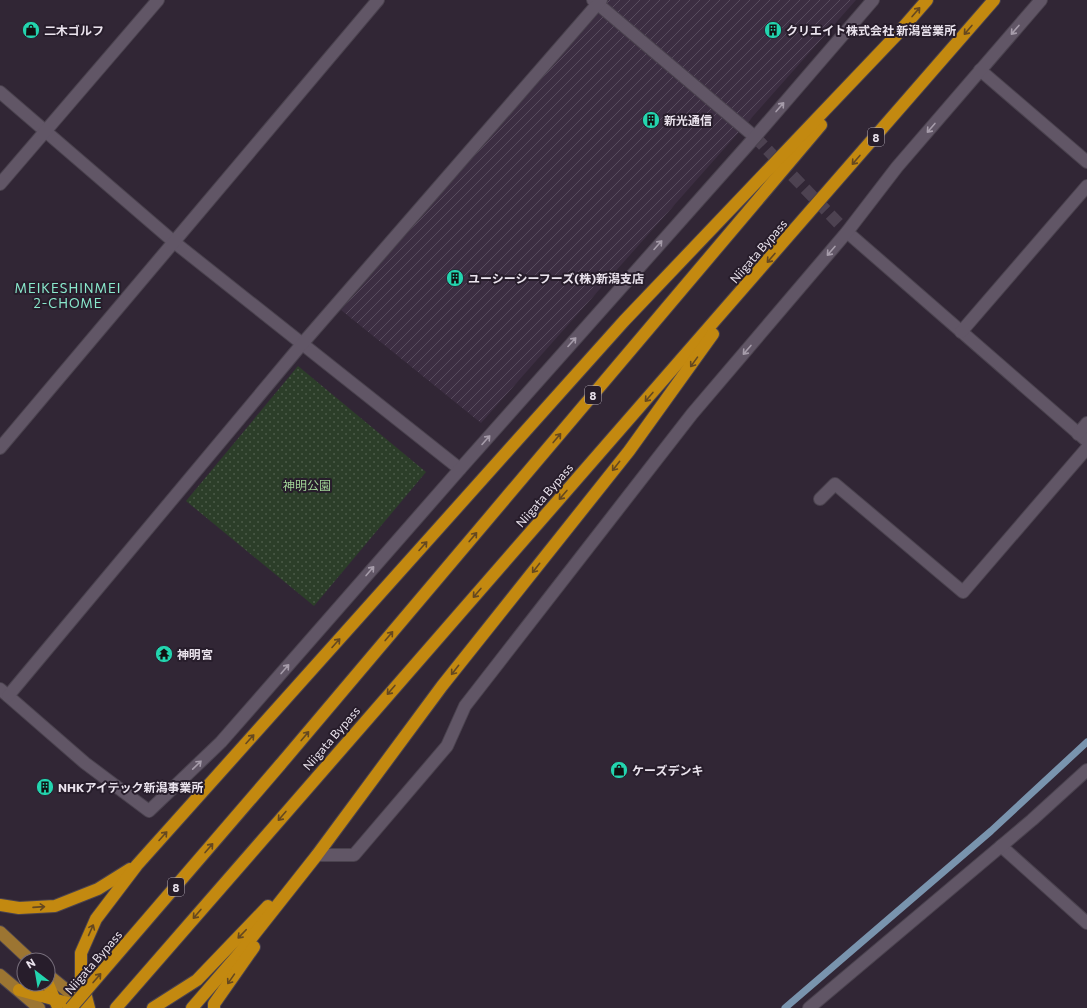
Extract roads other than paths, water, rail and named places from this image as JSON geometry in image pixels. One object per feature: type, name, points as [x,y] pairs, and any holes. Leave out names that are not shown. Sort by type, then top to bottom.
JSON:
[{"type":"highway","name":"Niigata Bypass","points":[[71,1008],[280,766],[927,0]]},
{"type":"highway","name":"Niigata Bypass","points":[[116,1008],[307,786],[758,273],[994,0]]},
{"type":"highway","points":[[24,992],[57,1004],[88,1008],[81,977],[81,953],[96,919],[137,865],[624,321],[906,25]]},
{"type":"highway","points":[[192,1008],[238,955],[317,855],[442,686],[629,451],[758,273]]},
{"type":"highway","points":[[154,1008],[197,980],[317,855]]},
{"type":"highway","points":[[214,1008],[214,1004],[317,855]]},
{"type":"highway","points":[[0,905],[19,908],[55,906],[98,889],[137,865]]},
{"type":"highway","points":[[52,992],[57,1004]]},
{"type":"main road","points":[[0,932],[21,952]]},
{"type":"main road","points":[[0,975],[16,988]]},
{"type":"main road","points":[[56,982],[88,1008]]},
{"type":"main road","points":[[21,992],[39,1008]]},
{"type":"street","points":[[0,184],[158,0]]},
{"type":"street","points":[[0,448],[378,0]]},
{"type":"street","points":[[755,137],[597,1],[4,693],[85,763],[149,811],[221,742],[460,469],[755,137],[873,0]]},
{"type":"street","points":[[317,855],[354,855],[365,843],[447,746],[465,706],[692,414],[847,232],[896,167],[1041,0]]},
{"type":"street","points":[[980,70],[1087,162]]},
{"type":"street","points":[[0,92],[174,242],[460,469]]},
{"type":"street","points":[[961,332],[1087,186]]},
{"type":"street","points":[[847,232],[1082,437],[1087,424]]},
{"type":"street","points":[[820,499],[835,484],[963,592],[1087,448]]},
{"type":"street","points":[[809,1008],[1032,820],[1087,770]]},
{"type":"street","points":[[1001,846],[1087,923]]},
{"type":"waterway","points":[[785,1008],[991,831],[1087,742]]},
{"type":"tunnel","points":[[755,137],[847,232]]},
{"type":"place","name":"二木ゴルフ","points":[[31,30]]},
{"type":"place","name":"クリエイト株式会社 新潟営業所","points":[[773,30]]},
{"type":"place","name":"新光通信","points":[[651,120]]},
{"type":"place","name":"ユーシーシーフーズ(株)新潟支店","points":[[455,278]]},
{"type":"place","name":"神明宮","points":[[164,654]]},
{"type":"place","name":"ケーズデンキ","points":[[619,770]]},
{"type":"place","name":"NHKアイテック新潟事業所","points":[[45,787]]},
{"type":"district","name":"MEIKESHINMEI 2-CHOME","points":[[68,296]]},
{"type":"park label","name":"神明公園","points":[[307,485]]}]
